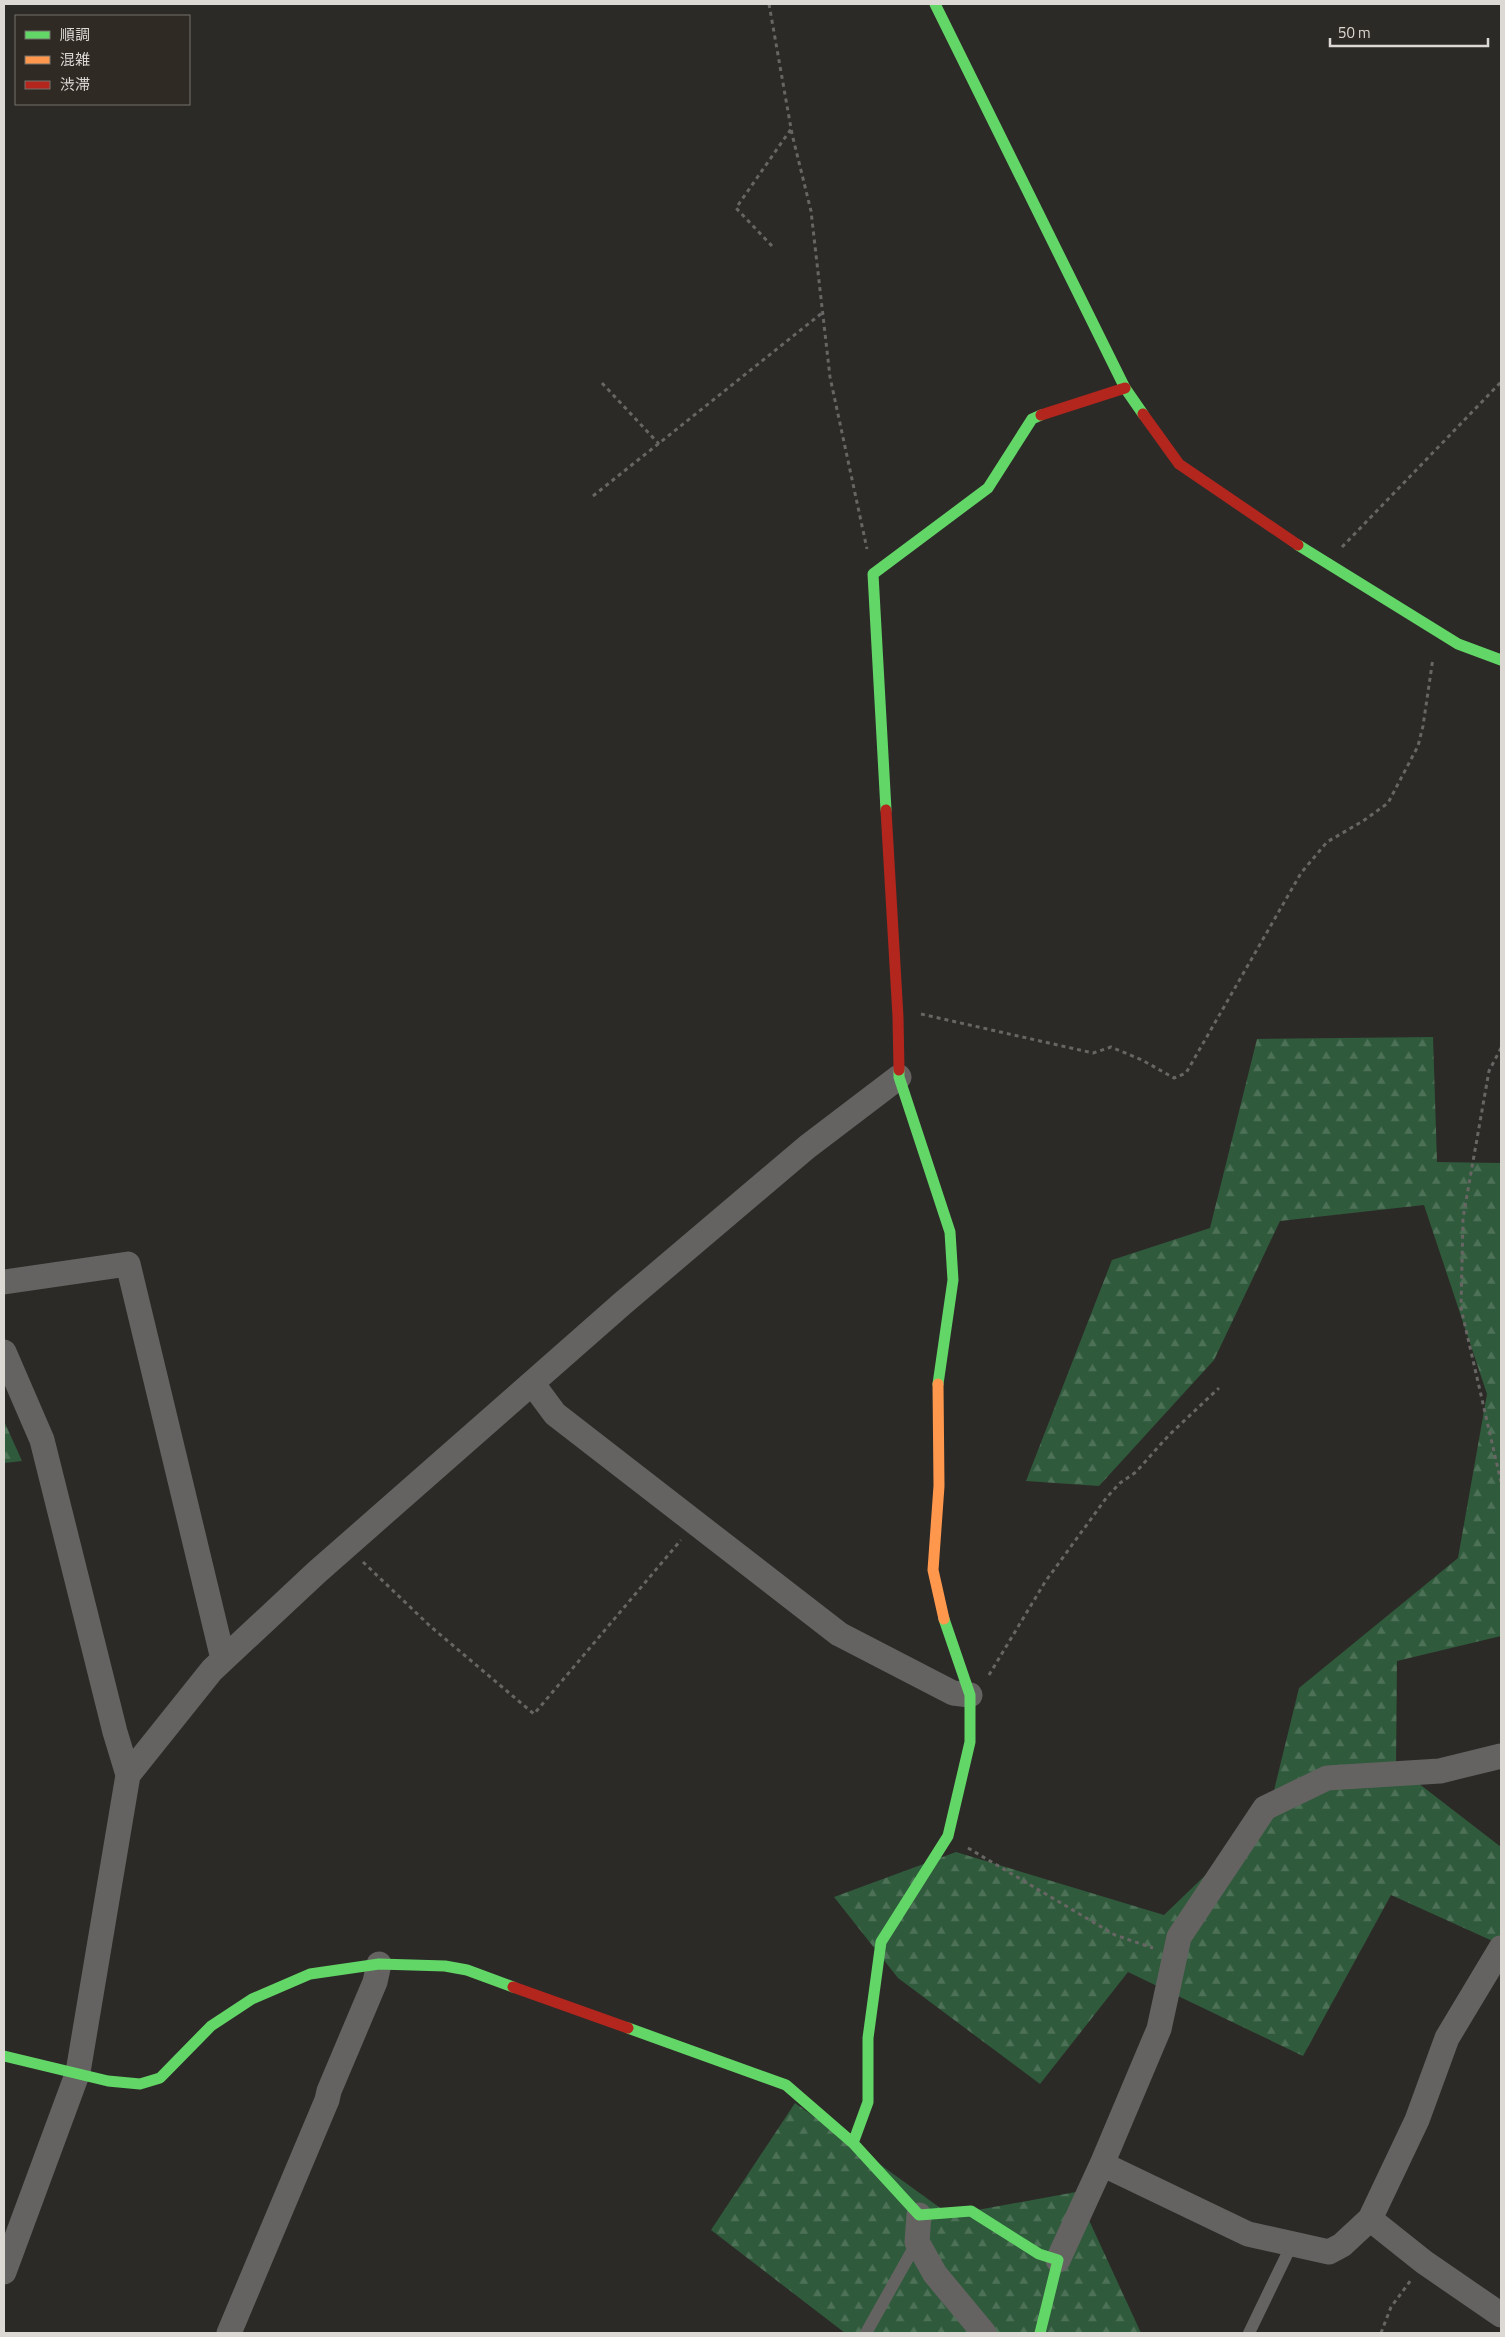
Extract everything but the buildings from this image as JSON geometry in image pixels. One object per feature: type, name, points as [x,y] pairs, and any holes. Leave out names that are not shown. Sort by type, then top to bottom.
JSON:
[{"type":"street","points":[[935,4],[1125,388],[1179,464],[1326,564],[1458,644],[1501,660]]},
{"type":"street","points":[[852,2143],[868,2102],[868,2038],[881,1942],[948,1836],[970,1742],[970,1695],[942,1613],[933,1570],[940,1486],[938,1380],[952,1280],[950,1232],[899,1076],[898,1018],[873,574],[988,488],[1032,419],[1056,409],[1125,388]]},
{"type":"street","points":[[128,1775],[212,1670],[346,1546],[532,1383],[807,1147],[899,1076]]},
{"type":"street","points":[[4,1282],[128,1264],[223,1659]]},
{"type":"street","points":[[4,1352],[42,1440],[115,1732],[128,1775],[78,2072],[4,2272]]},
{"type":"street","points":[[532,1383],[555,1414],[839,1634],[953,1693],[970,1695]]},
{"type":"street","points":[[1040,2333],[1058,2260],[1102,2164],[1159,2029],[1179,1937],[1265,1808],[1328,1778],[1440,1770],[1501,1756]]},
{"type":"street","points":[[1102,2164],[1248,2234],[1329,2252],[1342,2245],[1370,2219],[1417,2120],[1447,2038],[1501,1948]]},
{"type":"street","points":[[229,2333],[375,1982],[379,1964]]},
{"type":"street","points":[[4,2056],[108,2080],[140,2084],[160,2078],[211,2026],[252,1999],[310,1974],[379,1964],[445,1966],[467,1970],[786,2085],[852,2143],[919,2215],[917,2242],[935,2274],[984,2333]]},
{"type":"street","points":[[919,2215],[972,2211],[1039,2254],[1058,2260]]},
{"type":"street","points":[[1370,2219],[1424,2262],[1501,2315]]},
{"type":"lane","points":[[866,2333],[917,2242]]},
{"type":"lane","points":[[1249,2333],[1292,2244]]},
{"type":"path","points":[[769,4],[791,129],[811,211],[830,377],[873,574]]},
{"type":"path","points":[[772,246],[736,208],[791,129]]},
{"type":"path","points":[[593,496],[823,313]]},
{"type":"path","points":[[1326,564],[1501,382]]},
{"type":"path","points":[[602,383],[659,444]]},
{"type":"path","points":[[898,1018],[924,1013],[1093,1054],[1110,1047],[1142,1060],[1174,1078],[1186,1073],[1301,874],[1327,842],[1364,821],[1388,803],[1418,746],[1424,726],[1437,631]]},
{"type":"path","points":[[1501,1048],[1489,1071],[1462,1218],[1461,1308],[1501,1482]]},
{"type":"path","points":[[970,1695],[985,1681],[1045,1582],[1107,1497],[1120,1483],[1136,1472],[1170,1435],[1219,1388]]},
{"type":"path","points":[[346,1546],[430,1626],[534,1714],[696,1523]]},
{"type":"path","points":[[948,1836],[1115,1936],[1149,1948],[1176,1950]]},
{"type":"path","points":[[1381,2333],[1392,2307],[1424,2262]]},
{"type":"green space","points":[[1433,1037],[1437,1162],[1501,1163],[1501,1636],[1397,1661],[1396,1766],[1501,1847],[1501,1936],[1497,1943],[1391,1895],[1303,2056],[1128,1972],[1040,2084],[898,1978],[834,1897],[956,1852],[1164,1915],[1268,1815],[1299,1688],[1458,1558],[1487,1394],[1424,1205],[1280,1221],[1214,1360],[1099,1486],[1026,1481],[1112,1260],[1210,1228],[1257,1039]]},
{"type":"green space","points":[[4,1421],[22,1461],[4,1463]]},
{"type":"green space","points":[[795,2103],[950,2215],[1076,2192],[1141,2333],[845,2333],[711,2230]]},
{"type":"traffic: fast","points":[[935,4],[1125,388],[1143,414]]},
{"type":"traffic: fast","points":[[886,810],[873,574],[988,488],[1032,419],[1041,415]]},
{"type":"traffic: fast","points":[[1298,545],[1458,644],[1501,660]]},
{"type":"traffic: fast","points":[[899,1070],[899,1077],[950,1232],[953,1280],[938,1384]]},
{"type":"traffic: fast","points":[[853,2143],[868,2102],[868,2038],[881,1942],[948,1836],[970,1742],[970,1695],[944,1619]]},
{"type":"traffic: fast","points":[[4,2056],[108,2081],[140,2084],[160,2078],[211,2026],[252,1999],[310,1974],[379,1964],[445,1966],[467,1970],[513,1987]]},
{"type":"traffic: fast","points":[[628,2028],[786,2085],[853,2143],[919,2215],[971,2211],[1039,2254],[1058,2260],[1040,2333]]},
{"type":"traffic: slow","points":[[938,1384],[939,1486],[933,1570],[944,1619]]},
{"type":"traffic: jam","points":[[1041,415],[1125,388]]},
{"type":"traffic: jam","points":[[1143,414],[1179,464],[1298,545]]},
{"type":"traffic: jam","points":[[886,810],[898,1017],[899,1070]]},
{"type":"traffic: jam","points":[[513,1987],[628,2028]]}]
